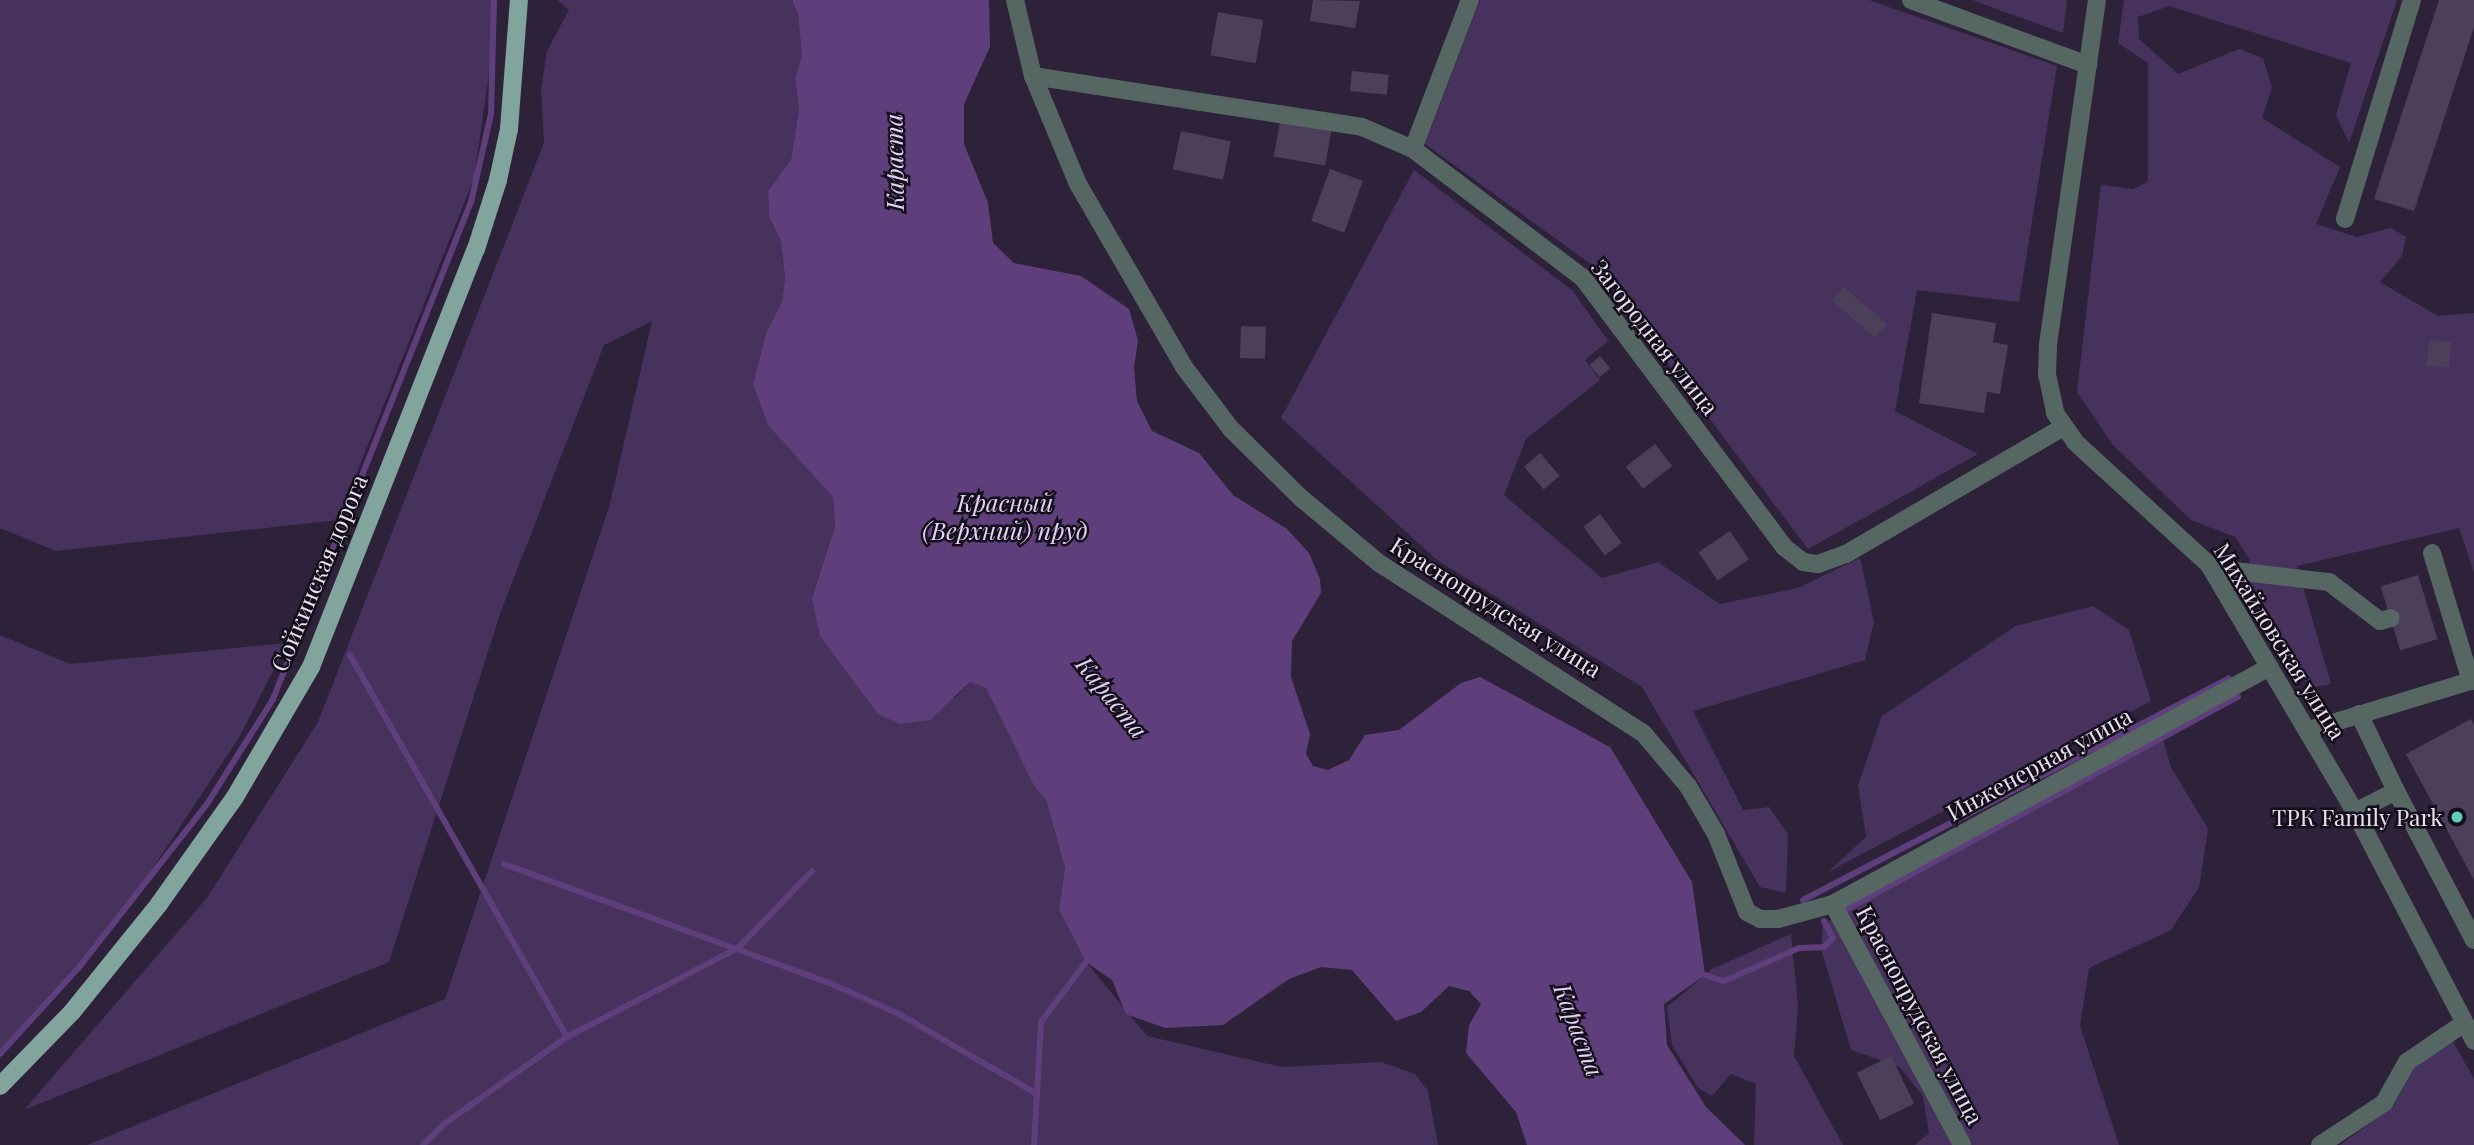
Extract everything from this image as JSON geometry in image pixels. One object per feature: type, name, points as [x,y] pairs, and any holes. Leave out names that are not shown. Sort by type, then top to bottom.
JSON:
[{"type":"main road","name":"Сойкинская дорога","points":[[0,1086],[72,1012],[159,904],[234,797],[311,667],[476,249],[495,192],[509,129],[519,0]]},
{"type":"street","name":"Краснопрудская улица","points":[[1015,0],[1033,76],[1078,184],[1184,367],[1231,429],[1301,498],[1379,563],[1644,734],[1688,786],[1716,834],[1746,912],[1760,919],[1778,919],[1833,904],[1962,1145]]},
{"type":"street","points":[[1413,149],[1470,0]]},
{"type":"street","points":[[1911,0],[2088,65]]},
{"type":"street","name":"Михайловская улица","points":[[2097,0],[2048,346],[2049,395],[2063,428],[2190,544],[2217,578],[2355,812],[2470,1032]]},
{"type":"street","points":[[2345,219],[2412,0]]},
{"type":"street","name":"Загородная улица","points":[[1033,76],[1362,127],[1413,149],[1583,278],[1784,547],[1803,562],[1818,564],[1846,554],[2063,428]]},
{"type":"street","points":[[2309,730],[2472,680],[2432,553]]},
{"type":"street","points":[[2217,578],[2235,571],[2329,582],[2380,621],[2390,618]]},
{"type":"street","name":"Инженерная улица","points":[[1833,904],[2269,667]]},
{"type":"street","points":[[2359,714],[2474,940]]},
{"type":"street","points":[[2355,812],[2396,791]]},
{"type":"street","points":[[2320,1145],[2384,1103],[2407,1062],[2470,1032]]},
{"type":"shaded area","points":[[0,0],[492,0],[493,45],[474,178],[338,520],[56,551],[0,528]]},
{"type":"shaded area","points":[[557,0],[792,0],[798,15],[802,55],[795,78],[799,109],[791,160],[768,192],[769,217],[781,241],[785,277],[782,302],[766,333],[753,384],[833,497],[835,525],[812,598],[954,699],[970,682],[986,688],[1034,786],[1046,800],[1065,868],[1059,910],[1086,962],[1147,1036],[1282,1067],[1381,1062],[1415,1074],[1428,1091],[1438,1145],[87,1145],[445,999],[610,504],[652,321],[604,345],[500,614],[389,962],[24,1110],[207,898],[318,722],[544,143],[541,89],[547,51],[569,10]]},
{"type":"shaded area","points":[[1480,0],[1869,0],[2057,66],[2019,302],[1917,290],[1895,411],[1978,454],[1808,549],[1595,267],[1425,144]]},
{"type":"shaded area","points":[[1972,0],[2067,0],[2063,33]]},
{"type":"shaded area","points":[[2124,0],[2397,0],[2349,143],[2336,115],[2351,63],[2169,6],[2138,17],[2139,39],[2178,74],[2239,49],[2263,58],[2272,88],[2262,118],[2340,167],[2316,224],[2357,237],[2390,228],[2406,237],[2402,256],[2380,282],[2438,316],[2474,313],[2474,572],[2459,528],[2297,566],[2331,684],[2309,688],[2265,621],[2246,585],[2250,560],[2235,537],[2191,520],[2113,445],[2077,392],[2101,185],[2133,189],[2148,182],[2148,63],[2118,43]]},
{"type":"shaded area","points":[[1414,170],[1573,291],[1608,341],[1585,360],[1600,380],[1526,439],[1504,495],[1602,578],[1658,562],[1720,604],[1798,588],[1860,558],[1874,622],[1865,660],[1693,711],[1743,810],[1769,807],[1788,834],[1786,893],[1760,887],[1642,687],[1437,560],[1281,418]]},
{"type":"shaded area","points":[[2093,606],[2129,630],[2151,701],[1828,872],[1866,837],[1858,785],[1882,716],[2016,626]]},
{"type":"shaded area","points":[[0,635],[70,664],[287,643],[240,736],[141,886],[60,992],[0,1054]]},
{"type":"shaded area","points":[[2163,739],[2171,767],[2208,829],[2199,887],[2171,930],[2089,968],[2080,1026],[2119,1145],[1915,1145],[1929,1133],[1923,1096],[1900,1067],[1851,1050],[1821,948],[1823,924]]},
{"type":"shaded area","points":[[1791,934],[1798,1006],[1794,1056],[1843,1145],[1754,1145],[1756,1084],[1731,1074],[1712,1096],[1698,1088],[1672,1045],[1667,1007],[1712,969]]},
{"type":"shaded area","points":[[2451,1038],[2474,1079],[2474,1145],[2340,1145],[2393,1107],[2413,1069]]},
{"type":"water","name":"Красный (Верхний) пруд","points":[[792,0],[989,0],[990,47],[964,104],[964,144],[988,203],[993,243],[1014,263],[1081,276],[1129,309],[1138,340],[1134,368],[1137,401],[1152,431],[1199,453],[1233,495],[1287,529],[1309,553],[1320,579],[1321,593],[1292,641],[1291,677],[1310,734],[1306,754],[1313,766],[1328,770],[1349,760],[1365,735],[1399,730],[1461,683],[1480,677],[1610,747],[1692,882],[1705,975],[1664,1004],[1667,1045],[1706,1107],[1745,1145],[1527,1145],[1516,1112],[1466,1053],[1469,1025],[1481,1004],[1469,991],[1449,986],[1421,1012],[1396,1021],[1352,970],[1321,967],[1289,979],[1223,1025],[1165,1028],[1126,1014],[1112,980],[1086,962],[1059,910],[1065,868],[1046,800],[1034,786],[986,688],[970,682],[930,720],[900,724],[878,714],[820,636],[812,598],[835,526],[833,497],[768,425],[753,384],[766,333],[782,302],[785,277],[781,241],[769,217],[768,191],[791,160],[799,109],[795,78],[802,55],[798,15]]},
{"type":"building","points":[[1313,0],[1360,1],[1355,28],[1310,21]]},
{"type":"building","points":[[2439,0],[2474,0],[2474,27],[2414,211],[2374,199]]},
{"type":"building","points":[[1218,12],[1263,20],[1256,63],[1210,55]]},
{"type":"building","points":[[1352,71],[1389,75],[1387,95],[1350,91]]},
{"type":"building","points":[[1280,122],[1331,131],[1325,165],[1274,156]]},
{"type":"building","points":[[1181,131],[1231,142],[1223,180],[1173,169]]},
{"type":"building","points":[[1330,169],[1363,181],[1344,233],[1311,221]]},
{"type":"building","points":[[1844,287],[1887,324],[1875,338],[1832,301]]},
{"type":"building","points":[[1932,313],[1996,323],[1993,342],[2008,345],[2000,394],[1987,392],[1984,413],[1919,403]]},
{"type":"building","points":[[1241,326],[1266,327],[1265,359],[1240,358]]},
{"type":"building","points":[[2429,340],[2451,342],[2449,368],[2427,366]]},
{"type":"building","points":[[1600,356],[1610,368],[1600,377],[1589,365]]},
{"type":"building","points":[[1655,444],[1672,466],[1643,489],[1626,467]]},
{"type":"building","points":[[1540,453],[1560,476],[1544,489],[1524,467]]},
{"type":"building","points":[[1600,514],[1622,543],[1605,555],[1583,527]]},
{"type":"building","points":[[1730,531],[1749,559],[1718,580],[1698,552]]},
{"type":"building","points":[[2418,575],[2438,639],[2400,650],[2381,586]]},
{"type":"building","name":"ТРК Family Park","points":[[2471,719],[2474,725],[2474,880],[2406,754]]},
{"type":"building","points":[[1891,1056],[1914,1104],[1880,1120],[1857,1073]]},
{"type":"waterway","points":[[0,1054],[80,966],[207,804],[273,699],[471,202],[491,114],[494,0]]},
{"type":"waterway","points":[[350,655],[567,1037]]},
{"type":"waterway","points":[[1803,900],[2229,678]]},
{"type":"waterway","points":[[1847,909],[2238,697]]},
{"type":"waterway","points":[[504,864],[834,985],[899,1014],[1037,1094]]},
{"type":"waterway","points":[[423,1145],[444,1124],[567,1037],[738,948],[812,871]]},
{"type":"waterway","points":[[1705,975],[1724,981],[1799,948],[1824,947],[1833,938],[1824,921]]},
{"type":"waterway","points":[[1034,1145],[1041,1022],[1086,962]]},
{"type":"place","name":"ТРК Family Park","points":[[2457,817]]},
{"type":"water label","name":"Караста","points":[[894,162]]},
{"type":"water label","name":"Караста","points":[[1112,697]]},
{"type":"water label","name":"Караста","points":[[1579,1030]]}]
